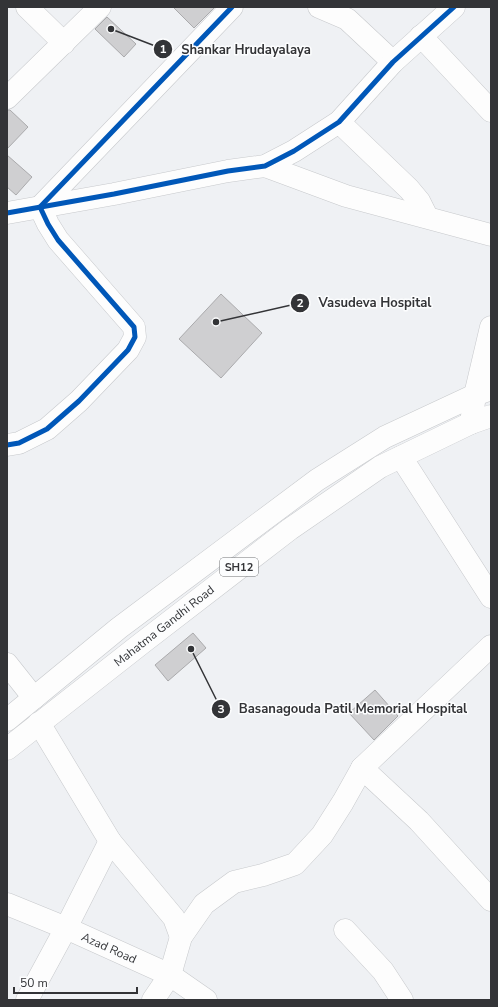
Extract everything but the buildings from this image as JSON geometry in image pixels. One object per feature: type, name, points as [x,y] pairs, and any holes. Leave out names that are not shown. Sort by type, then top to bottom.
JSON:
[{"type":"street","points":[[27,7],[64,43]]},
{"type":"street","points":[[7,98],[100,7]]},
{"type":"street","points":[[40,207],[232,7]]},
{"type":"street","points":[[319,7],[348,19],[393,62]]},
{"type":"street","points":[[7,213],[114,194],[228,171],[264,166],[294,151],[339,122],[393,62],[454,7]]},
{"type":"street","points":[[421,36],[491,111]]},
{"type":"street","points":[[339,122],[409,189],[419,201],[427,217]]},
{"type":"street","points":[[264,166],[346,196],[491,235]]},
{"type":"street","points":[[7,444],[19,443],[47,429],[85,395],[128,350],[135,337],[134,327],[58,240],[40,207]]},
{"type":"street","points":[[481,419],[491,327]]},
{"type":"street","name":"Mahatma Gandhi Road","points":[[7,720],[119,628],[317,480],[385,437],[483,392]]},
{"type":"street","name":"Mahatma Gandhi Road","points":[[7,749],[290,529],[380,467],[481,419]]},
{"type":"street","points":[[401,457],[491,597]]},
{"type":"street","points":[[153,1000],[170,975],[181,937],[204,904],[234,882],[295,864],[322,835],[344,802],[362,768],[491,646]]},
{"type":"street","points":[[7,664],[34,698]]},
{"type":"street","points":[[40,723],[110,841],[174,918],[181,937]]},
{"type":"street","points":[[362,768],[419,821],[491,900]]},
{"type":"street","points":[[27,1000],[66,928],[110,841]]},
{"type":"street","name":"Azad Road","points":[[7,904],[66,928],[170,975],[206,1000]]},
{"type":"street","points":[[345,930],[383,971],[402,1000]]},
{"type":"cycle path","points":[[7,445],[19,443],[47,429],[79,401],[128,350],[135,337],[134,327],[58,240],[40,207],[232,7]]},
{"type":"cycle path","points":[[7,213],[114,194],[228,171],[265,166],[294,151],[339,122],[393,62],[454,7]]},
{"type":"place","name":"Shankar Hrudayalaya","points":[[111,29]]},
{"type":"place","name":"Vasudeva Hospital","points":[[216,322]]},
{"type":"place","name":"Basanagouda Patil Memorial Hospital","points":[[191,649]]}]
